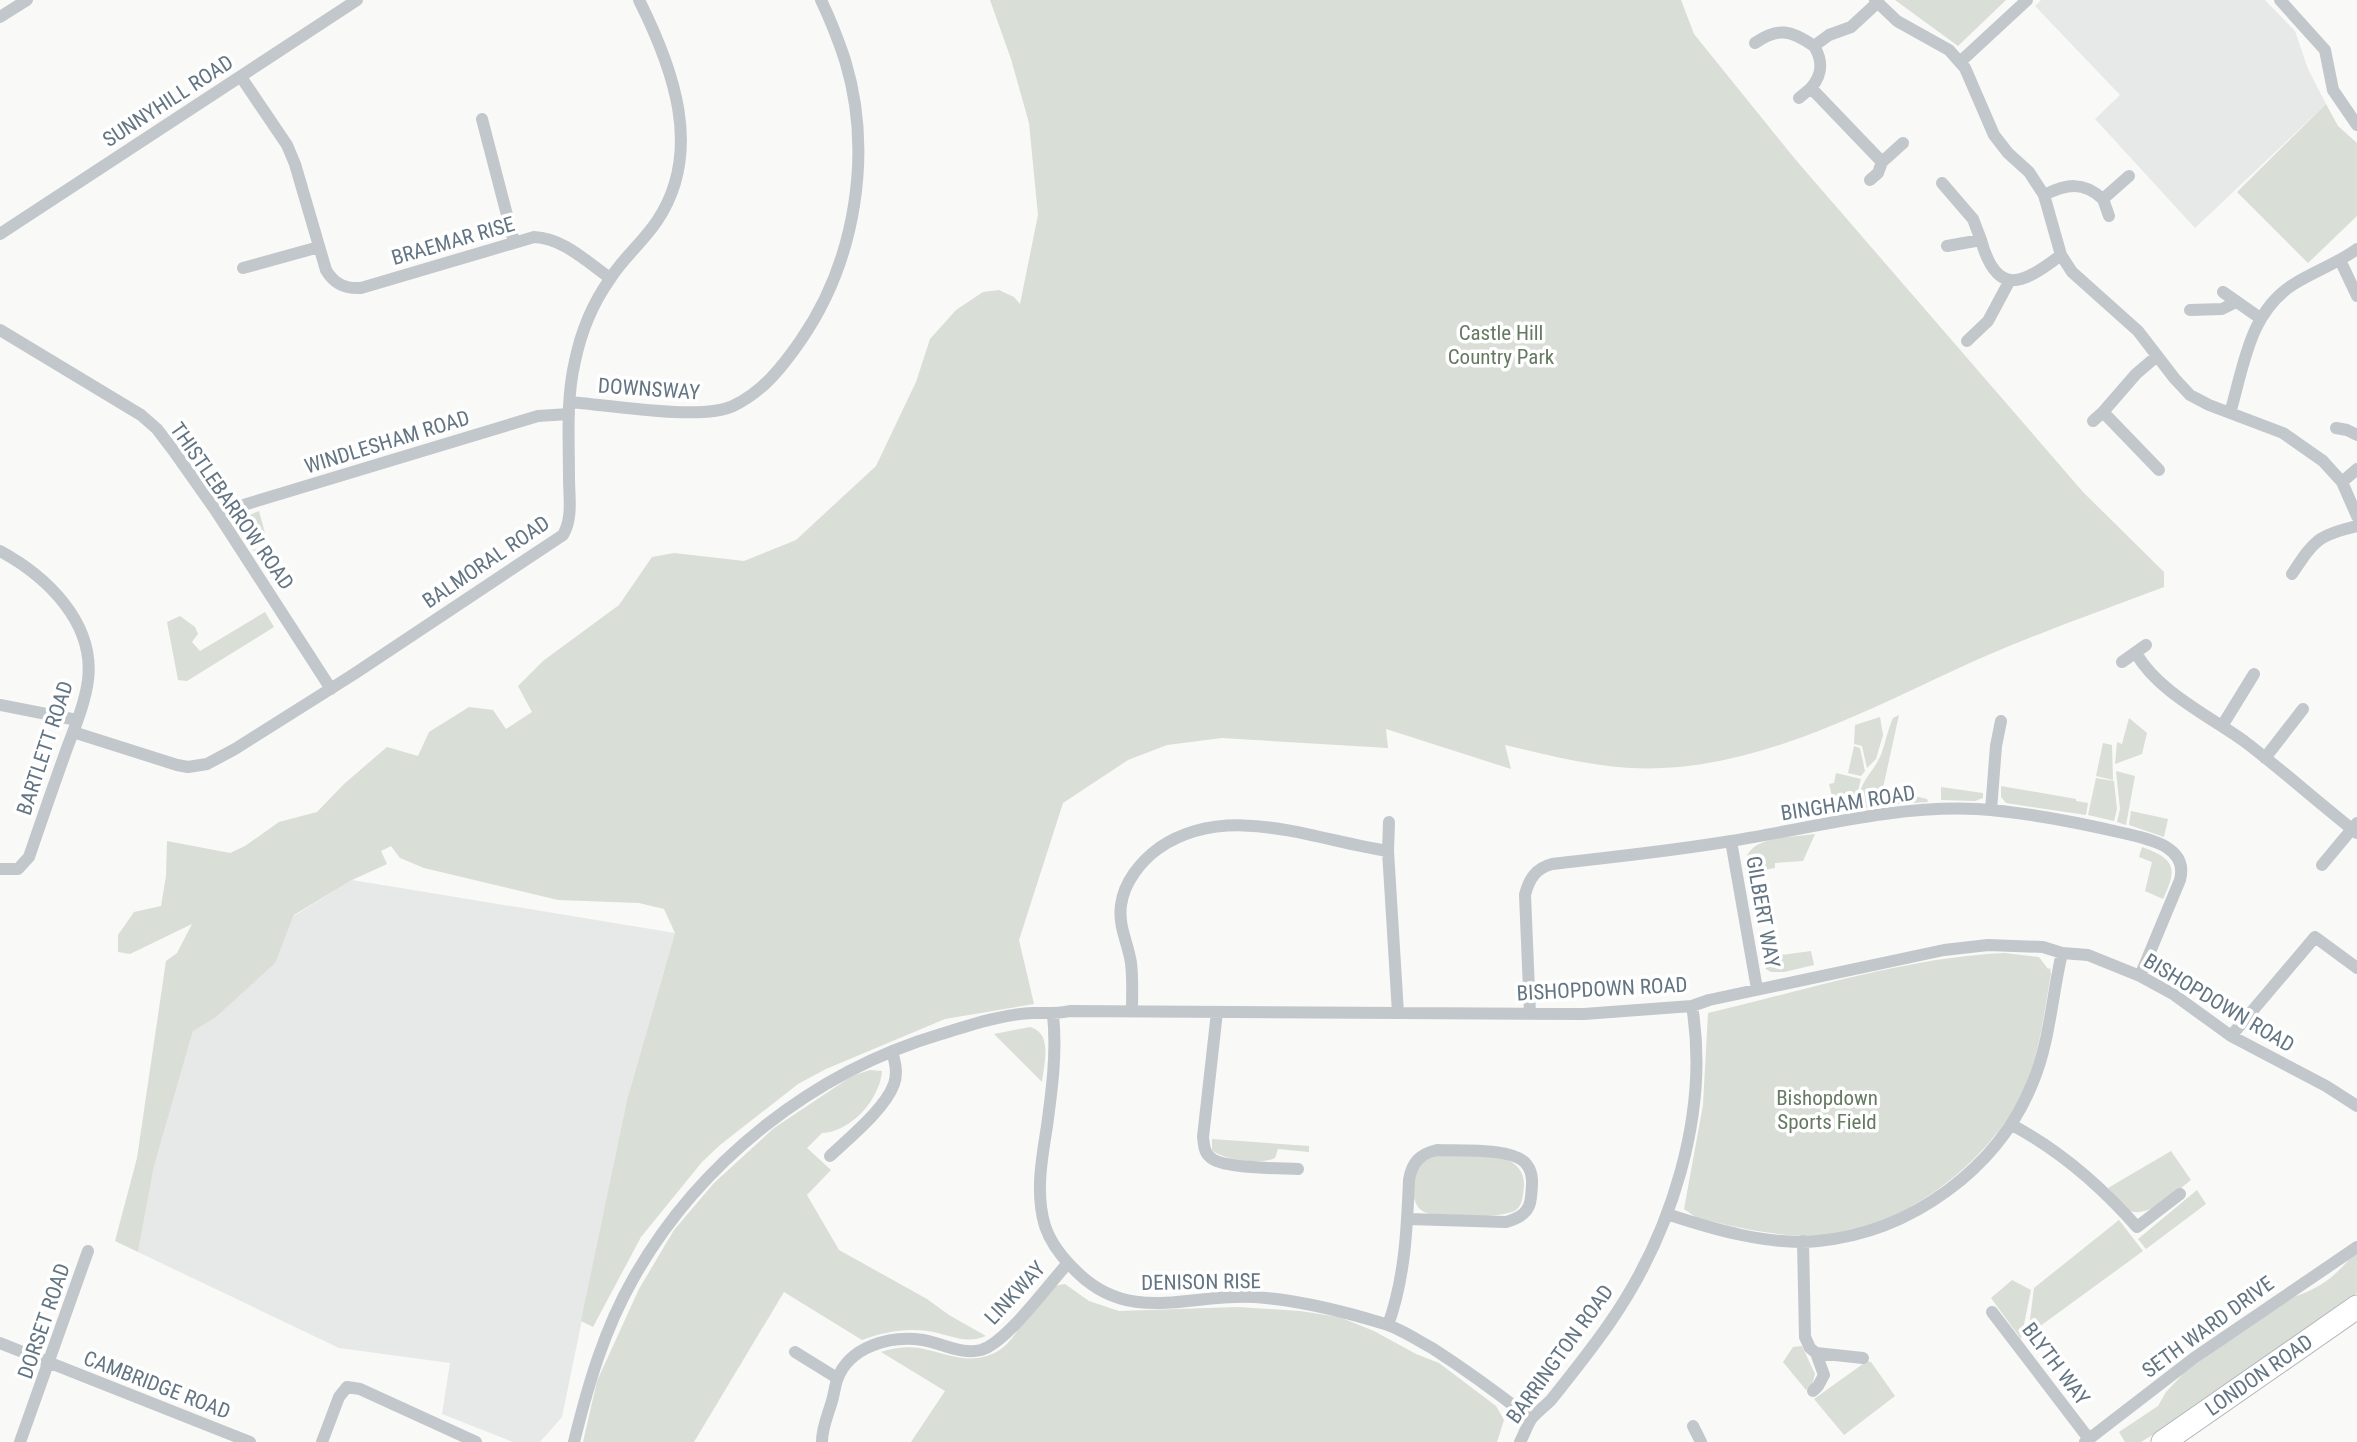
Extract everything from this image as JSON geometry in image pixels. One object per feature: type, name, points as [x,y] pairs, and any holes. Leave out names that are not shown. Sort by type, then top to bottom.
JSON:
[{"type":"highway","name":"LONDON ROAD","points":[[2163,1442],[2357,1307]]},
{"type":"street","points":[[0,17],[27,0]]},
{"type":"street","name":"SUNNYHILL ROAD","points":[[0,234],[357,0]]},
{"type":"street","name":"BALMORAL ROAD","points":[[0,705],[75,726],[164,761],[199,766],[235,749],[331,689],[561,537],[566,529],[569,513],[569,408],[574,365],[582,334],[610,278],[657,222],[672,190],[680,159],[681,126],[674,86],[660,44],[639,0]]},
{"type":"street","name":"DOWNSWAY","points":[[569,408],[703,413],[733,406],[772,378],[808,330],[827,296],[842,258],[853,209],[857,168],[856,124],[850,82],[838,39],[821,0]]},
{"type":"street","points":[[1960,62],[2027,0]]},
{"type":"street","points":[[1814,46],[1829,34],[1851,27],[1876,1],[1897,21],[1949,50],[1975,86],[1994,135],[2008,153],[2029,172],[2044,195],[2061,255],[2081,281],[2138,331],[2190,395],[2209,405],[2273,428],[2293,438],[2323,461],[2342,482],[2357,516]]},
{"type":"street","points":[[2285,2],[2325,50],[2333,90],[2357,125]]},
{"type":"street","points":[[1755,43],[1768,34],[1779,32],[1792,34],[1814,46],[1822,68],[1819,78],[1799,98]]},
{"type":"street","name":"BRAEMAR RISE","points":[[241,77],[287,145],[331,278],[349,288],[360,288],[534,237],[549,237],[610,278]]},
{"type":"street","points":[[1811,88],[1882,162]]},
{"type":"street","points":[[482,119],[514,242]]},
{"type":"street","points":[[1870,180],[1878,173],[1882,162],[1903,143]]},
{"type":"street","points":[[2103,199],[2129,176]]},
{"type":"street","points":[[1942,183],[1973,219],[1993,269],[2010,280],[2029,278],[2061,255]]},
{"type":"street","points":[[2044,195],[2075,184],[2103,199],[2109,216]]},
{"type":"street","points":[[1947,246],[1981,240]]},
{"type":"street","points":[[243,268],[319,247]]},
{"type":"street","points":[[2230,413],[2249,344],[2269,305],[2287,289],[2357,249]]},
{"type":"street","points":[[2340,260],[2357,296]]},
{"type":"street","points":[[1967,341],[1988,321],[2010,280]]},
{"type":"street","points":[[2223,292],[2260,318]]},
{"type":"street","points":[[2190,310],[2222,309],[2236,302]]},
{"type":"street","name":"THISTLEBARROW ROAD","points":[[0,330],[141,415],[170,446],[217,513],[331,689]]},
{"type":"street","points":[[2093,421],[2136,374],[2157,356]]},
{"type":"street","name":"WINDLESHAM ROAD","points":[[217,513],[569,408]]},
{"type":"street","points":[[2103,412],[2159,470]]},
{"type":"street","points":[[2336,428],[2357,435]]},
{"type":"street","points":[[2342,482],[2357,469]]},
{"type":"street","points":[[2292,574],[2317,540],[2333,532],[2357,526]]},
{"type":"street","name":"BARTLETT ROAD","points":[[0,551],[14,558],[44,582],[69,609],[82,635],[89,664],[88,679],[75,726],[29,857],[18,869],[0,869]]},
{"type":"street","points":[[2122,662],[2141,649],[2143,666],[2160,682],[2355,828],[2322,865]]},
{"type":"street","points":[[2222,726],[2254,674]]},
{"type":"street","points":[[2265,758],[2303,709]]},
{"type":"street","points":[[1991,810],[1996,746],[2001,721]]},
{"type":"street","name":"BINGHAM ROAD","points":[[1530,1014],[1525,895],[1535,873],[1552,864],[1731,841],[1881,815],[1929,810],[1991,810],[2046,818],[2161,844],[2178,857],[2182,870],[2178,886],[2140,976]]},
{"type":"street","points":[[1389,822],[1388,851],[1398,1013]]},
{"type":"street","points":[[1132,1012],[1131,962],[1121,916],[1123,897],[1132,877],[1144,861],[1172,839],[1203,827],[1243,824],[1388,851]]},
{"type":"street","name":"GILBERT WAY","points":[[1731,841],[1758,989]]},
{"type":"street","points":[[2231,1036],[2315,937],[2357,968]]},
{"type":"street","name":"BISHOPDOWN ROAD","points":[[574,1442],[587,1389],[608,1331],[639,1270],[656,1242],[684,1206],[725,1162],[788,1109],[841,1075],[892,1051],[943,1033],[990,1021],[1033,1013],[1070,1011],[1584,1014],[1692,1006],[1869,964],[1965,947],[2029,945],[2062,953],[2088,955],[2140,976],[2173,994],[2231,1036],[2355,1099]]},
{"type":"street","points":[[1667,1214],[1727,1231],[1803,1241],[1854,1235],[1890,1223],[1917,1209],[1968,1175],[2012,1125],[2028,1095],[2041,1060],[2062,953]]},
{"type":"street","name":"BARRINGTON ROAD","points":[[1520,1442],[1531,1419],[1557,1392],[1610,1323],[1648,1257],[1667,1214],[1683,1158],[1691,1115],[1695,1062],[1692,1006]]},
{"type":"street","points":[[1217,1012],[1203,1137],[1209,1157],[1227,1164],[1298,1170]]},
{"type":"street","name":"DENISON RISE","points":[[1053,1014],[1055,1055],[1040,1183],[1044,1224],[1054,1245],[1068,1264],[1092,1286],[1125,1301],[1158,1303],[1255,1297],[1312,1306],[1388,1325],[1456,1363],[1531,1419]]},
{"type":"street","points":[[830,1156],[861,1127],[891,1091],[896,1073],[892,1051]]},
{"type":"street","points":[[2012,1125],[2077,1166],[2095,1181],[2137,1227],[2180,1194]]},
{"type":"street","points":[[1388,1325],[1399,1291],[1411,1171],[1417,1160],[1428,1152],[1437,1150],[1510,1154],[1522,1160],[1530,1171],[1530,1206],[1515,1220],[1495,1222],[1408,1219]]},
{"type":"street","points":[[1803,1241],[1805,1337],[1810,1348],[1816,1353],[1824,1375],[1813,1391]]},
{"type":"street","name":"SETH WARD DRIVE","points":[[2087,1441],[2194,1358],[2357,1247]]},
{"type":"street","name":"DORSET ROAD","points":[[20,1442],[50,1364],[88,1251]]},
{"type":"street","name":"LINKWAY","points":[[822,1442],[824,1424],[838,1378],[862,1350],[884,1341],[911,1339],[967,1351],[983,1349],[1012,1329],[1068,1264]]},
{"type":"street","name":"BLYTH WAY","points":[[1992,1312],[2087,1441]]},
{"type":"street","name":"CAMBRIDGE ROAD","points":[[0,1343],[250,1442]]},
{"type":"street","points":[[795,1352],[838,1378]]},
{"type":"street","points":[[1816,1353],[1863,1358]]},
{"type":"street","points":[[322,1442],[339,1397],[346,1387],[360,1389],[476,1442]]},
{"type":"street","points":[[1693,1426],[1701,1442]]},
{"type":"shaded area","points":[[2041,0],[2265,0],[2295,31],[2308,69],[2326,104],[2195,228],[2095,119],[2120,95],[2035,6]]},
{"type":"shaded area","points":[[352,880],[675,933],[627,1100],[562,1417],[540,1442],[513,1442],[442,1414],[450,1363],[339,1348],[138,1252],[154,1166],[193,1031],[215,1018],[274,963],[294,916]]},
{"type":"green space","name":"Castle Hill Country Park","points":[[990,0],[1681,0],[1694,34],[1795,159],[2083,492],[2164,572],[2164,587],[2004,648],[1826,728],[1786,743],[1704,764],[1662,768],[1622,767],[1582,762],[1505,745],[1511,769],[1386,729],[1388,748],[1222,738],[1167,745],[1128,760],[1063,803],[1019,940],[1034,1004],[945,1019],[826,1069],[798,1084],[702,1162],[641,1237],[593,1327],[581,1321],[627,1100],[675,933],[664,909],[639,903],[558,900],[424,868],[400,858],[391,846],[381,851],[387,864],[352,880],[294,915],[275,963],[215,1018],[193,1031],[154,1166],[138,1252],[115,1241],[137,1158],[166,961],[177,953],[192,924],[130,954],[118,952],[118,935],[134,912],[161,906],[166,876],[167,841],[230,853],[245,846],[279,822],[317,812],[344,784],[387,747],[418,756],[429,732],[469,707],[493,710],[506,729],[532,712],[518,686],[543,661],[619,605],[652,557],[674,553],[744,561],[796,540],[876,466],[916,382],[930,339],[956,310],[983,292],[999,290],[1014,297],[1020,304],[1038,215],[1029,123],[1011,59]]},
{"type":"green space","points":[[1895,0],[2006,0],[1958,46]]},
{"type":"green space","points":[[2326,104],[2338,126],[2357,143],[2357,216],[2308,263],[2237,192]]},
{"type":"green space","points":[[259,511],[265,533],[246,538],[239,526],[240,519]]},
{"type":"green space","points":[[269,546],[280,582],[274,581],[253,550]]},
{"type":"green space","points":[[265,612],[274,627],[187,681],[178,680],[167,622],[180,616],[195,627],[198,634],[192,642],[200,651]]},
{"type":"green space","points":[[1899,715],[1879,806],[1858,810],[1863,784],[1882,752],[1893,718]]},
{"type":"green space","points":[[1880,717],[1883,735],[1876,759],[1867,768],[1862,746],[1854,744],[1855,725]]},
{"type":"green space","points":[[2129,718],[2147,733],[2142,754],[2115,764],[2117,742],[2122,744]]},
{"type":"green space","points":[[2103,743],[2112,745],[2113,780],[2096,776]]},
{"type":"green space","points":[[1854,746],[1860,748],[1865,771],[1861,776],[1848,773]]},
{"type":"green space","points":[[2116,771],[2135,776],[2126,825],[2117,822],[2120,809]]},
{"type":"green space","points":[[1836,773],[1861,779],[1853,810],[1836,813],[1829,784],[1834,783]]},
{"type":"green space","points":[[2096,778],[2114,781],[2117,809],[2114,821],[2088,815]]},
{"type":"green space","points":[[2001,786],[2088,803],[2086,815],[2006,803],[2001,797]]},
{"type":"green space","points":[[1941,787],[1983,793],[1983,798],[1975,801],[1941,800]]},
{"type":"green space","points":[[1885,789],[1927,799],[1928,802],[1883,805]]},
{"type":"green space","points":[[2131,811],[2168,819],[2164,837],[2129,825]]},
{"type":"green space","points":[[1815,834],[1803,861],[1775,863],[1775,868],[1746,873],[1746,861],[1750,851],[1757,845],[1780,838]]},
{"type":"green space","points":[[2142,847],[2161,856],[2170,866],[2171,879],[2163,899],[2145,891],[2152,862],[2139,857]]},
{"type":"green space","points":[[1811,951],[1814,965],[1784,972],[1771,972],[1766,969],[1761,958]]},
{"type":"green space","name":"Bishopdown Sports Field","points":[[2005,953],[2039,957],[2048,969],[2050,968],[2034,1060],[2025,1087],[2010,1115],[1965,1167],[1938,1190],[1876,1223],[1844,1232],[1812,1236],[1740,1228],[1697,1218],[1684,1209],[1703,1105],[1708,1013],[1893,968]]},
{"type":"green space","points":[[1030,1027],[1037,1030],[1044,1042],[1042,1082],[994,1034]]},
{"type":"green space","points":[[870,1070],[882,1071],[870,1103],[853,1120],[843,1127],[822,1133],[807,1148],[831,1170],[807,1195],[839,1250],[927,1299],[986,1336],[964,1339],[928,1331],[902,1330],[862,1340],[784,1292],[694,1442],[583,1442],[597,1381],[639,1289],[674,1230],[714,1183],[774,1128],[852,1076]]},
{"type":"green space","points":[[1212,1139],[1309,1146],[1309,1152],[1278,1149],[1275,1158],[1269,1160],[1243,1160],[1217,1154],[1212,1150]]},
{"type":"green space","points":[[2171,1151],[2191,1180],[2160,1204],[2143,1212],[2134,1212],[2124,1207],[2108,1188]]},
{"type":"green space","points":[[1439,1154],[1478,1154],[1515,1164],[1522,1173],[1524,1185],[1520,1205],[1510,1213],[1488,1216],[1448,1216],[1423,1211],[1416,1204],[1413,1192],[1419,1164]]},
{"type":"green space","points":[[2197,1190],[2206,1204],[2146,1249],[2138,1239]]},
{"type":"green space","points":[[2119,1220],[2143,1251],[2028,1335],[2034,1288]]},
{"type":"green space","points":[[2357,1254],[2357,1293],[2180,1418],[2141,1442],[2125,1442],[2119,1432],[2158,1406],[2166,1392],[2184,1373],[2286,1299],[2326,1282]]},
{"type":"green space","points":[[2012,1280],[2031,1290],[2021,1339],[1991,1298]]},
{"type":"green space","points":[[1065,1284],[1089,1301],[1119,1311],[1238,1307],[1300,1311],[1339,1317],[1439,1363],[1496,1406],[1504,1420],[1497,1442],[911,1442],[945,1391],[881,1352],[909,1347],[959,1357],[988,1356],[998,1351],[1015,1334],[1043,1294],[1053,1287]]},
{"type":"green space","points":[[1802,1346],[1815,1374],[1812,1385],[1806,1390],[1783,1362],[1793,1347]]},
{"type":"green space","points":[[1867,1361],[1871,1362],[1895,1396],[1844,1435],[1814,1399]]}]
